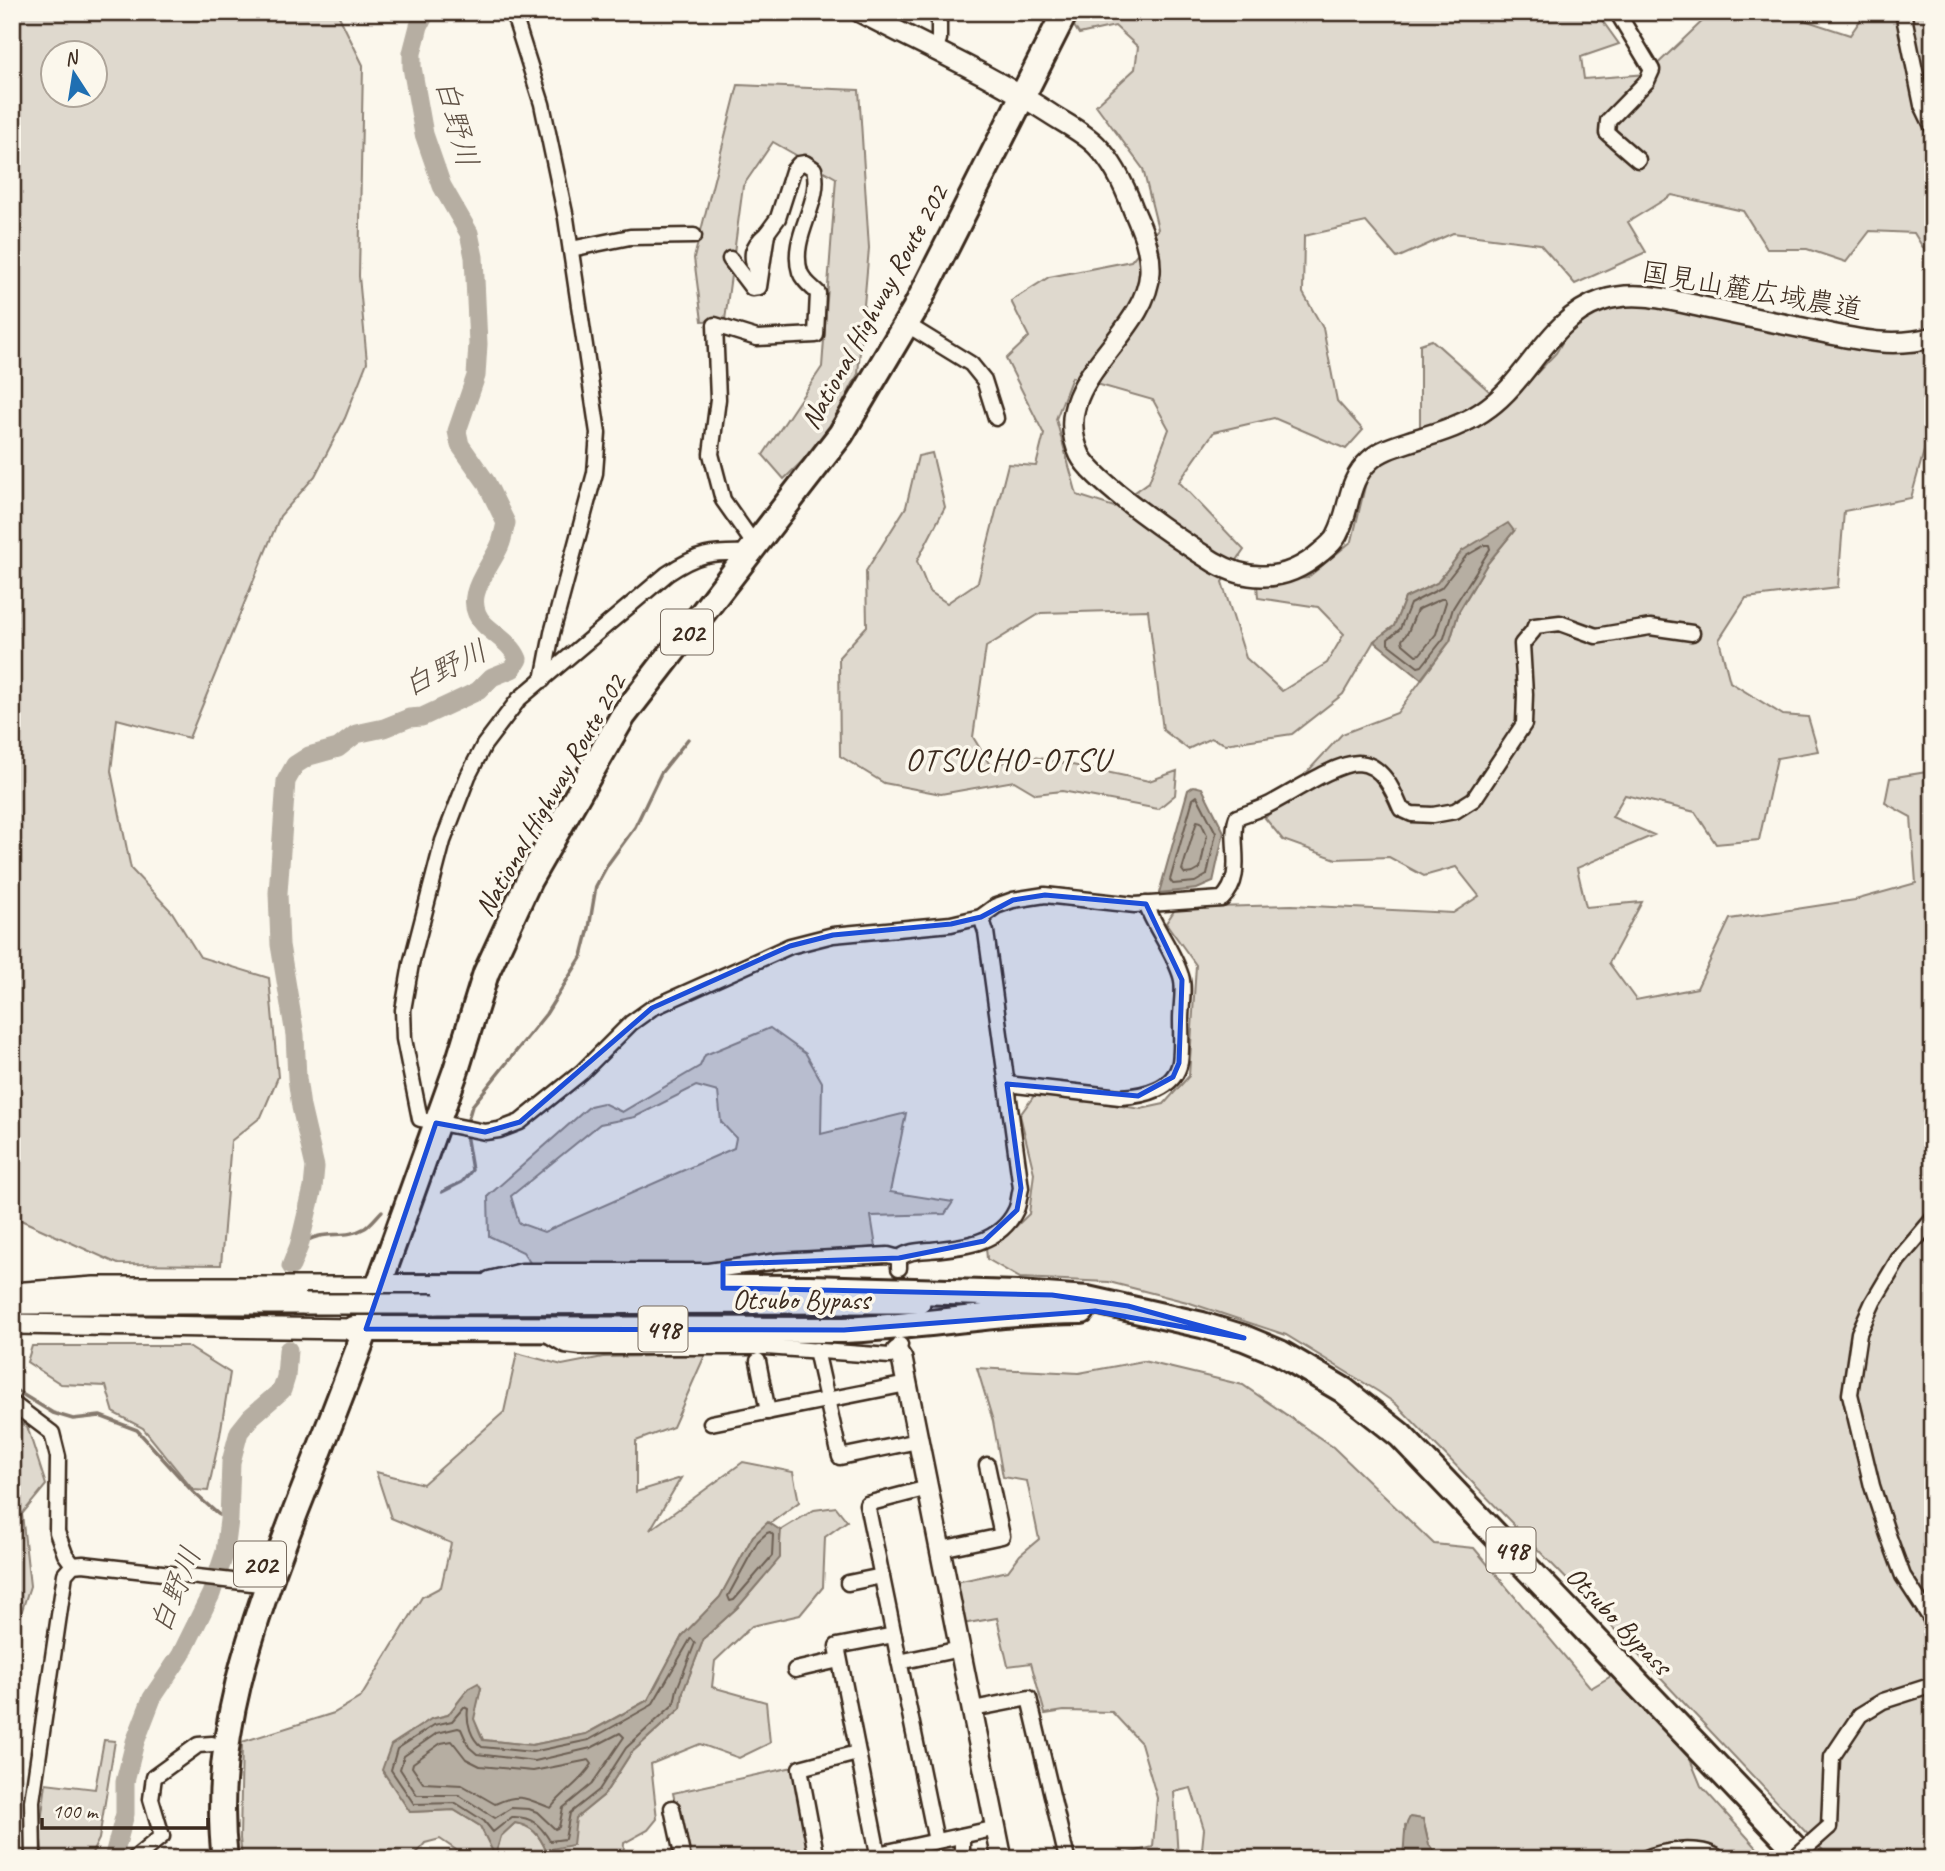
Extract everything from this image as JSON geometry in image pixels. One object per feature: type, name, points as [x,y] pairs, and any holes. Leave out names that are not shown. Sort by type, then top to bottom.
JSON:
[{"type":"highway","name":"National Highway Route 202","points":[[212,1859],[209,1802],[212,1744],[250,1584],[378,1287],[455,1127],[456,1070],[486,973],[529,880],[624,716],[841,434],[906,324],[1065,12]]},
{"type":"highway","name":"Otsubo Bypass","points":[[378,1287],[810,1288],[1030,1294],[1087,1299],[1166,1315],[1244,1338],[1312,1370],[1343,1390],[1400,1435],[1805,1859]]},
{"type":"highway","name":"Otsubo Bypass","points":[[360,1329],[882,1329],[1028,1313],[1095,1311],[1166,1320],[1244,1338]]},
{"type":"highway","name":"National Highway Route 202","points":[[225,1859],[223,1804],[226,1749],[244,1653],[250,1584]]},
{"type":"street","points":[[513,12],[542,104],[571,249],[598,433],[597,455],[552,633],[543,680]]},
{"type":"street","name":"国見山麓広域農道","points":[[860,12],[1023,96],[1096,145],[1113,167],[1130,201],[1149,254],[1150,275],[1140,304],[1080,393],[1071,426],[1076,446],[1085,464],[1102,481],[1214,562],[1242,573],[1281,575],[1301,567],[1321,552],[1337,536],[1354,479],[1367,463],[1394,446],[1468,422],[1493,405],[1553,336],[1597,302],[1625,295],[1659,297],[1892,344],[1913,343],[1933,337]]},
{"type":"street","points":[[935,51],[939,39],[939,12]]},
{"type":"street","points":[[1617,12],[1652,70],[1647,80],[1608,121],[1607,133],[1638,160]]},
{"type":"street","points":[[1903,12],[1922,105],[1933,128]]},
{"type":"street","points":[[730,259],[752,288],[759,287],[767,233],[778,218],[793,171],[799,164],[805,163],[814,169],[817,183],[799,240],[800,272],[818,293],[816,335],[757,338],[715,325],[718,399],[711,454],[723,500],[751,548],[691,558],[632,603],[519,699],[498,725],[468,776],[443,841],[411,964],[403,1010],[404,1039],[420,1119],[485,1132],[520,1122],[582,1072],[631,1023],[652,1008],[790,946],[833,935],[951,924],[981,917],[996,906],[1013,900],[1045,895],[1135,905],[1211,901],[1222,898],[1230,891],[1237,858],[1234,825],[1237,817],[1266,806],[1335,769],[1358,763],[1376,770],[1392,788],[1401,808],[1412,814],[1433,816],[1455,811],[1474,799],[1524,724],[1522,644],[1535,626],[1560,624],[1596,636],[1650,627],[1692,633]]},
{"type":"street","points":[[571,249],[630,237],[694,236]]},
{"type":"street","points":[[906,324],[971,364],[984,380],[996,418]]},
{"type":"street","points":[[1007,1084],[1138,1097],[1154,1092],[1173,1077],[1180,1063],[1182,980],[1176,961],[1153,923],[1146,904]]},
{"type":"street","points":[[454,1287],[522,1271],[708,1271],[778,1261],[888,1255],[899,1263],[907,1252],[966,1247],[984,1241],[1003,1228],[1017,1210],[1021,1188],[986,932],[981,917]]},
{"type":"street","points":[[1933,1219],[1898,1260],[1873,1302],[1859,1333],[1850,1394],[1872,1486],[1903,1576],[1933,1622]]},
{"type":"street","points":[[12,1293],[94,1287],[378,1287]]},
{"type":"street","points":[[12,1304],[1051,1303],[1101,1306],[1166,1315]]},
{"type":"street","points":[[12,1324],[360,1329]]},
{"type":"street","points":[[537,1329],[565,1345],[581,1347],[766,1347],[890,1356],[898,1348],[1002,1859]]},
{"type":"street","points":[[816,1350],[840,1457],[918,1441]]},
{"type":"street","points":[[758,1361],[768,1412]]},
{"type":"street","points":[[711,1423],[907,1384]]},
{"type":"street","points":[[12,1403],[52,1433],[58,1457],[57,1532],[65,1554],[73,1565]]},
{"type":"street","points":[[941,1549],[1002,1536],[987,1465]]},
{"type":"street","points":[[928,1488],[867,1504],[936,1841]]},
{"type":"street","points":[[33,1859],[32,1801],[65,1574],[73,1565],[83,1564],[250,1584]]},
{"type":"street","points":[[848,1583],[882,1576]]},
{"type":"street","points":[[894,1634],[836,1646],[878,1854],[901,1854],[936,1841],[997,1828]]},
{"type":"street","points":[[900,1662],[960,1649]]},
{"type":"street","points":[[795,1670],[839,1660]]},
{"type":"street","points":[[1793,1859],[1829,1827],[1832,1757],[1860,1715],[1883,1701],[1933,1685]]},
{"type":"street","points":[[973,1709],[1029,1698],[1067,1859]]},
{"type":"street","points":[[134,1859],[162,1836],[151,1799],[154,1777],[198,1745],[212,1744]]},
{"type":"street","points":[[817,1859],[800,1768],[857,1754]]},
{"type":"street","points":[[672,1808],[683,1859]]},
{"type":"street","points":[[962,1836],[962,1859]]},
{"type":"street","points":[[1644,1859],[1681,1851],[1703,1850],[1719,1859]]},
{"type":"highlighted area","points":[[1045,895],[1146,904],[1182,980],[1179,1063],[1173,1077],[1138,1096],[1007,1084],[1021,1188],[1017,1210],[984,1241],[899,1258],[723,1264],[723,1288],[1052,1295],[1128,1306],[1244,1338],[1095,1311],[844,1330],[366,1329],[436,1123],[485,1132],[520,1122],[652,1008],[790,946],[833,935],[951,924],[981,917],[1013,900]]},
{"type":"shaded area","points":[[12,12],[337,12],[363,65],[359,276],[367,362],[345,418],[315,476],[280,516],[189,738],[117,719],[111,771],[131,869],[172,912],[200,957],[269,978],[278,1077],[261,1117],[231,1141],[221,1265],[118,1264],[12,1216]]},
{"type":"shaded area","points":[[1081,12],[1596,12],[1619,44],[1581,57],[1584,79],[1647,74],[1712,12],[1803,12],[1807,21],[1850,35],[1866,12],[1933,12],[1933,264],[1914,233],[1870,231],[1846,262],[1807,249],[1767,249],[1743,211],[1672,195],[1628,222],[1646,252],[1575,284],[1540,244],[1453,233],[1397,258],[1366,222],[1304,236],[1303,293],[1323,328],[1337,401],[1363,430],[1346,449],[1274,418],[1214,432],[1179,482],[1244,550],[1222,582],[1246,658],[1282,691],[1327,663],[1344,634],[1318,607],[1258,598],[1257,583],[1307,578],[1352,541],[1366,482],[1389,442],[1420,431],[1420,344],[1432,340],[1506,406],[1556,353],[1580,312],[1612,292],[1852,346],[1933,338],[1933,440],[1927,440],[1911,498],[1844,511],[1838,587],[1746,598],[1719,640],[1730,682],[1783,715],[1808,717],[1818,751],[1777,758],[1759,840],[1716,844],[1695,812],[1625,795],[1612,817],[1654,835],[1577,868],[1586,907],[1642,902],[1609,963],[1636,1000],[1697,988],[1730,919],[1855,900],[1916,883],[1911,817],[1885,803],[1890,778],[1933,771],[1933,1859],[1831,1859],[1585,1598],[1396,1404],[1379,1392],[1286,1335],[1187,1302],[1109,1282],[1020,1278],[987,1259],[986,1247],[1002,1240],[1029,1214],[1034,1173],[1020,1115],[1036,1093],[1141,1109],[1164,1104],[1189,1076],[1196,965],[1166,923],[1176,908],[1292,905],[1453,913],[1479,896],[1456,867],[1424,876],[1389,857],[1336,859],[1283,840],[1265,818],[1342,734],[1397,713],[1450,641],[1459,611],[1487,564],[1514,531],[1462,551],[1437,583],[1405,598],[1394,626],[1374,641],[1343,694],[1292,734],[1225,744],[1211,738],[1188,749],[1163,730],[1148,610],[1041,613],[986,647],[973,737],[990,765],[1034,757],[1149,781],[1177,771],[1175,795],[1158,809],[1062,791],[1036,794],[1014,781],[941,794],[884,783],[840,756],[839,657],[867,626],[866,571],[906,507],[918,456],[932,453],[945,507],[917,561],[929,591],[947,603],[978,582],[1008,464],[1036,466],[1044,434],[1006,359],[1029,337],[1011,301],[1049,277],[1131,261],[1158,229],[1143,169],[1096,105],[1135,69],[1138,47],[1115,26],[1079,34],[1074,26]],"holes":[[[1072,377],[1153,400],[1169,429],[1149,482],[1114,507],[1077,495],[1056,419]]]},
{"type":"shaded area","points":[[738,85],[859,90],[869,248],[858,374],[823,441],[784,479],[763,455],[822,367],[836,178],[773,142],[743,186],[725,320],[702,321],[694,258]]},
{"type":"shaded area","points":[[770,1028],[806,1054],[822,1082],[821,1134],[906,1113],[890,1192],[953,1202],[945,1214],[871,1216],[876,1247],[773,1255],[703,1267],[531,1264],[523,1252],[489,1236],[488,1196],[590,1106],[603,1103],[622,1112],[700,1066],[705,1055]],"holes":[[[696,1086],[718,1092],[721,1122],[736,1138],[734,1148],[544,1232],[519,1223],[511,1196],[600,1124],[635,1117]]]},
{"type":"shaded area","points":[[32,1346],[187,1346],[230,1373],[208,1491],[193,1490],[143,1428],[114,1413],[106,1386],[61,1384],[27,1362]]},
{"type":"shaded area","points":[[517,1353],[562,1365],[603,1357],[705,1355],[673,1427],[636,1441],[636,1492],[681,1478],[650,1530],[743,1462],[793,1472],[799,1502],[753,1536],[720,1597],[682,1636],[648,1700],[586,1734],[532,1745],[483,1740],[473,1719],[481,1688],[469,1688],[448,1715],[431,1719],[410,1812],[454,1810],[480,1826],[496,1855],[501,1836],[515,1823],[535,1832],[546,1850],[576,1818],[604,1795],[631,1753],[681,1708],[683,1692],[704,1638],[739,1606],[779,1558],[781,1530],[814,1510],[836,1507],[847,1521],[825,1537],[823,1587],[800,1615],[752,1626],[715,1661],[712,1687],[766,1702],[770,1743],[739,1758],[700,1744],[651,1764],[657,1819],[648,1830],[624,1843],[623,1859],[459,1859],[456,1850],[440,1839],[425,1843],[412,1859],[242,1859],[242,1742],[334,1713],[361,1697],[422,1597],[441,1587],[451,1543],[391,1518],[376,1472],[423,1484],[504,1412]]},
{"type":"shaded area","points":[[1143,1361],[1243,1385],[1333,1447],[1434,1544],[1474,1548],[1591,1688],[1613,1675],[1690,1759],[1701,1786],[1767,1859],[1440,1859],[1429,1845],[1423,1819],[1405,1825],[1406,1845],[1402,1859],[1201,1859],[1204,1829],[1191,1788],[1174,1792],[1178,1859],[1104,1859],[1153,1847],[1157,1798],[1141,1743],[1112,1712],[1064,1711],[1045,1714],[1031,1663],[1008,1666],[997,1618],[962,1624],[956,1582],[1008,1571],[1020,1555],[1039,1539],[1027,1481],[1003,1477],[993,1421],[977,1368],[1079,1373]]},
{"type":"shaded area","points":[[12,1419],[27,1426],[46,1485],[22,1514],[30,1586],[12,1641]]},
{"type":"shaded area","points":[[104,1740],[115,1741],[99,1839],[89,1859],[43,1859],[40,1830],[46,1783],[95,1789]]},
{"type":"shaded area","points":[[793,1767],[812,1859],[687,1859],[673,1793]]},
{"type":"water","points":[[1508,523],[1514,531],[1487,564],[1459,611],[1450,641],[1421,679],[1374,641],[1394,626],[1405,598],[1437,583],[1462,551]]},
{"type":"water","points":[[1194,786],[1202,788],[1224,832],[1213,882],[1197,889],[1159,893],[1188,790]]},
{"type":"water","points":[[768,1522],[780,1530],[780,1558],[739,1606],[704,1638],[683,1692],[681,1708],[631,1753],[604,1795],[576,1818],[573,1845],[546,1850],[535,1832],[515,1823],[501,1836],[495,1856],[480,1826],[454,1810],[410,1812],[382,1770],[391,1745],[431,1719],[448,1715],[469,1688],[478,1683],[481,1688],[474,1719],[483,1740],[532,1745],[586,1734],[648,1700],[682,1636],[720,1597],[753,1536]]},
{"type":"water","points":[[1410,1817],[1423,1819],[1429,1845],[1440,1859],[1402,1859]]},
{"type":"waterway","name":"白野川","points":[[291,1266],[299,1246],[313,1188],[315,1167],[301,1107],[295,1035],[280,945],[278,893],[286,781],[295,765],[309,756],[338,748],[356,734],[384,728],[409,718],[422,717],[478,691],[492,677],[512,669],[518,659],[508,644],[484,624],[477,614],[475,604],[475,594],[500,545],[506,523],[486,482],[460,445],[457,431],[476,376],[478,344],[474,257],[469,233],[442,186],[424,134],[412,53],[419,26],[426,12]]},
{"type":"waterway","points":[[466,1126],[472,1106],[546,1014],[582,956],[596,886],[608,864],[635,827],[661,773],[688,739]]},
{"type":"waterway","points":[[442,1192],[462,1182],[472,1170],[466,1134]]},
{"type":"waterway","points":[[299,1246],[324,1235],[357,1232],[382,1211]]},
{"type":"waterway","name":"白野川","points":[[113,1859],[125,1814],[125,1782],[135,1742],[152,1698],[181,1655],[211,1594],[225,1552],[231,1462],[239,1432],[251,1417],[282,1390],[288,1350]]},
{"type":"waterway","points":[[12,1388],[53,1413],[73,1419],[100,1416],[137,1430],[193,1492],[229,1520]]},
{"type":"district","name":"OTSUCHO-OTSU","points":[[1008,759]]}]
